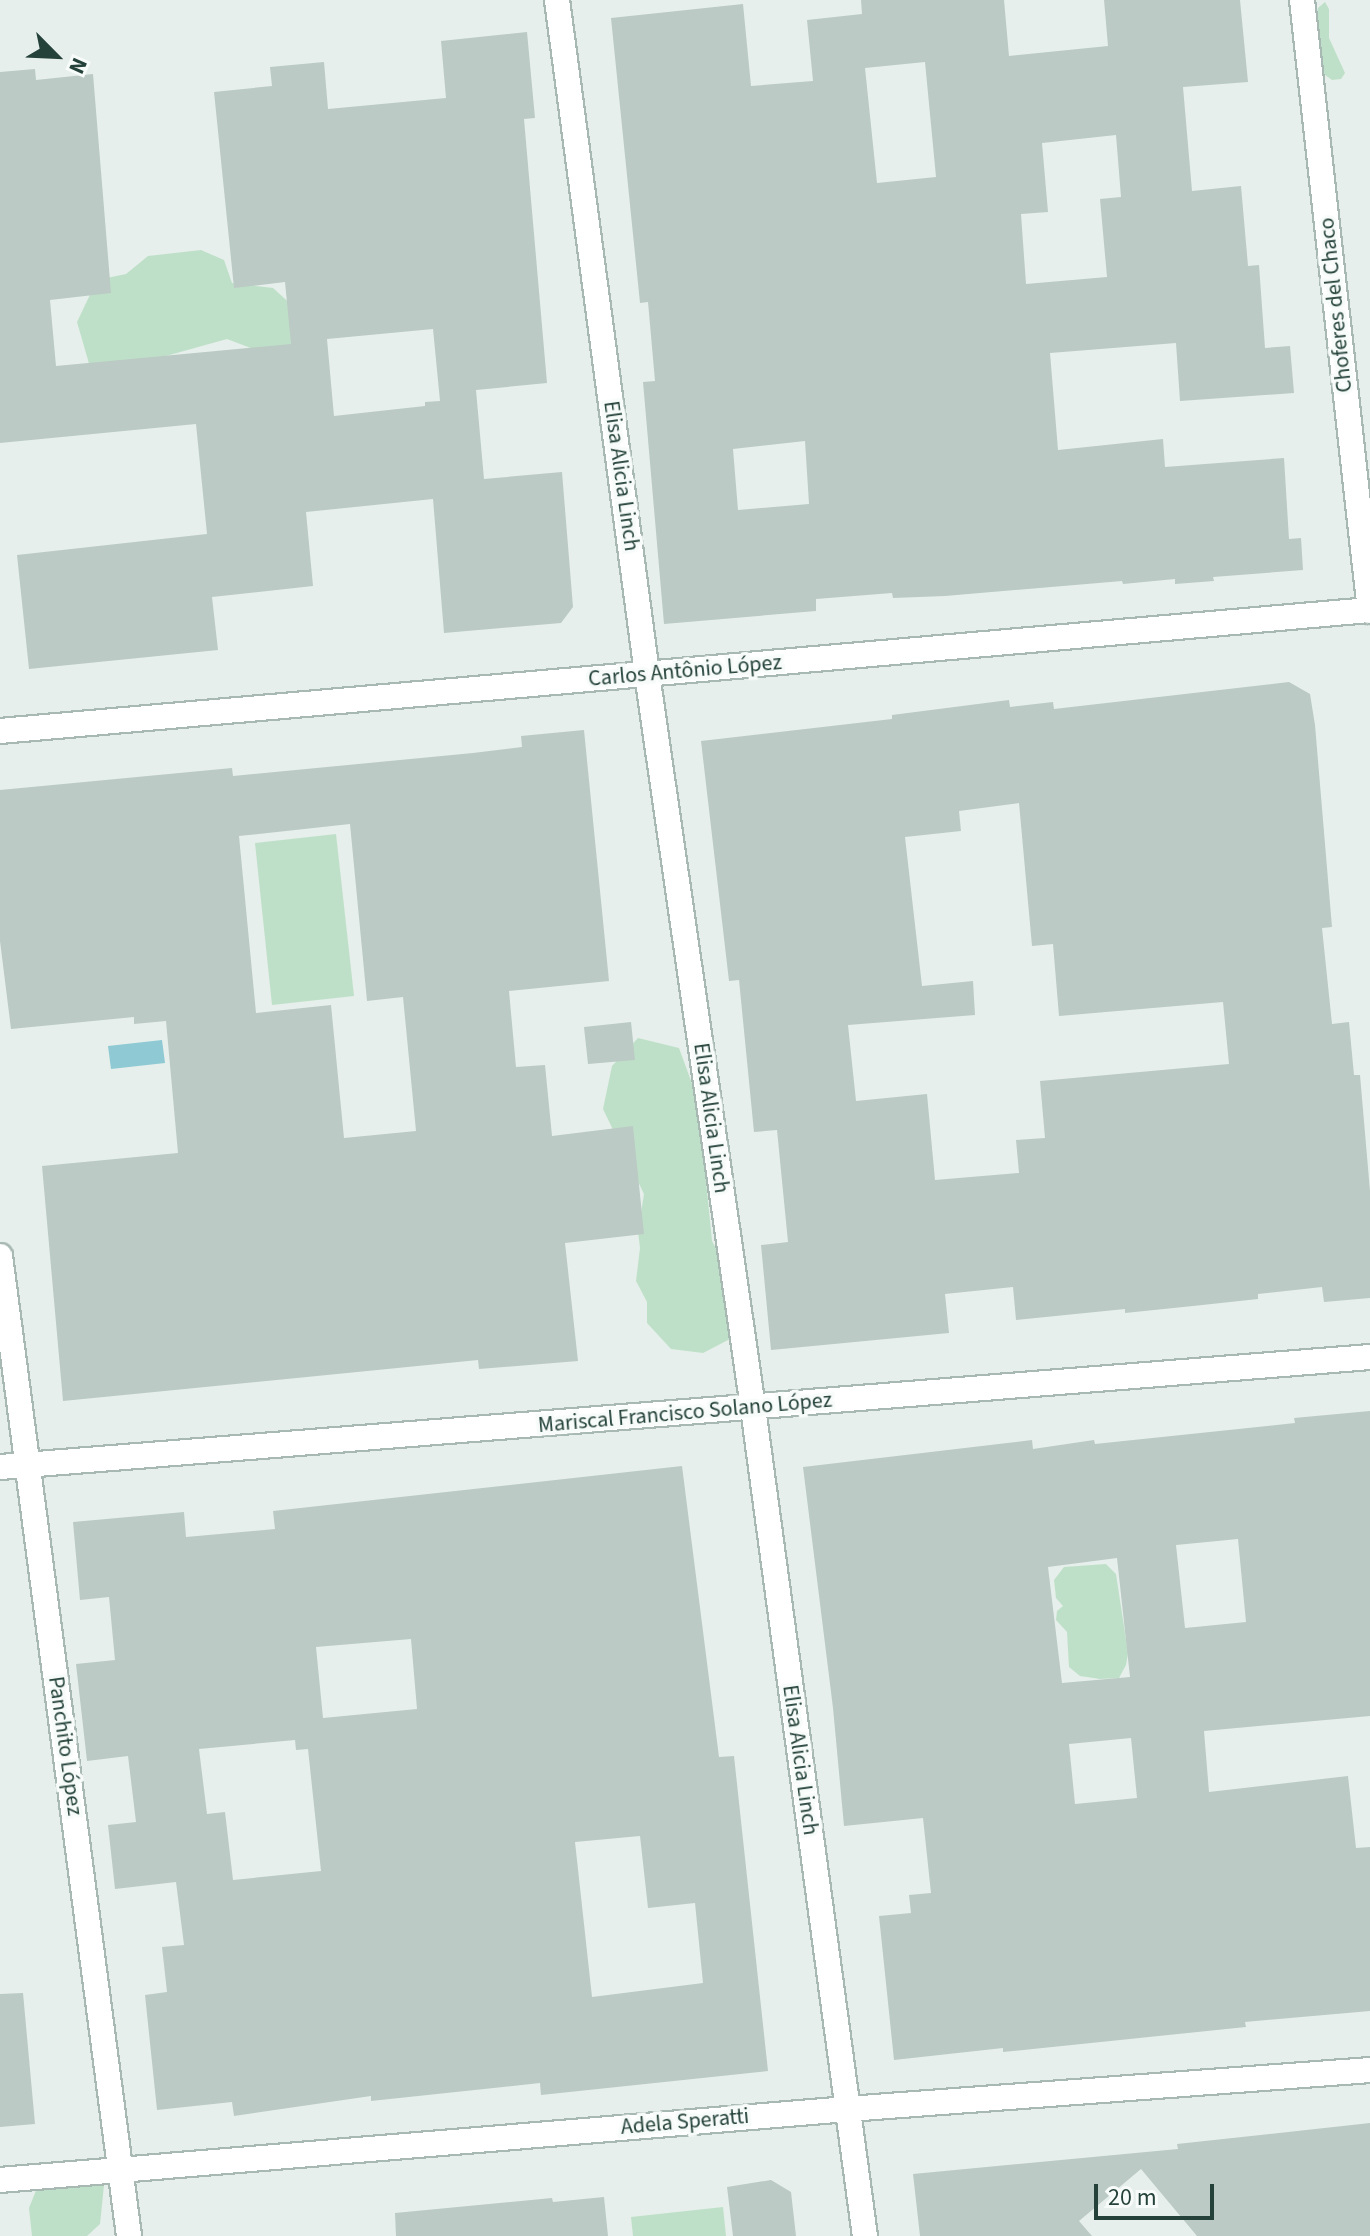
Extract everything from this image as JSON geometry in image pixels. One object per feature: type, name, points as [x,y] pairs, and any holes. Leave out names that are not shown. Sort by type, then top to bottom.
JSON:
[{"type":"street","name":"Elisa Alicia Linch","points":[[557,0],[647,674],[753,1408],[865,2236]]},
{"type":"street","name":"Choferes del Chaco","points":[[1302,0],[1370,610]]},
{"type":"street","name":"Carlos Antônio López","points":[[0,731],[1370,610]]},
{"type":"street","name":"Panchito López","points":[[0,1256],[129,2236]]},
{"type":"street","name":"Mariscal Francisco Solano López","points":[[0,1467],[1370,1357]]},
{"type":"street","name":"Adela Speratti","points":[[0,2180],[848,2109],[1370,2070]]},
{"type":"green space","points":[[1325,2],[1329,9],[1329,38],[1345,73],[1341,79],[1332,80],[1317,69],[1314,25],[1318,8]]},
{"type":"green space","points":[[201,250],[224,260],[232,283],[273,288],[295,308],[300,345],[274,357],[227,339],[148,361],[90,367],[77,322],[97,280],[126,274],[148,256]]},
{"type":"green space","points":[[336,834],[354,996],[272,1005],[255,843]]},
{"type":"green space","points":[[638,1038],[679,1048],[698,1100],[712,1241],[727,1269],[736,1304],[730,1339],[703,1353],[671,1349],[647,1323],[647,1302],[636,1281],[640,1248],[638,1231],[644,1194],[603,1109],[612,1066]]},
{"type":"green space","points":[[1106,1564],[1116,1574],[1128,1653],[1119,1678],[1100,1679],[1080,1676],[1069,1667],[1067,1632],[1056,1620],[1057,1611],[1063,1606],[1056,1598],[1054,1580],[1064,1567]]},
{"type":"green space","points":[[67,2173],[104,2185],[100,2224],[87,2236],[32,2236],[29,2208],[39,2183]]},
{"type":"green space","points":[[723,2207],[726,2236],[633,2236],[631,2217]]},
{"type":"water","points":[[162,1040],[165,1063],[111,1069],[108,1046]]},
{"type":"building","points":[[861,0],[1004,0],[1009,56],[1108,46],[1104,0],[1240,0],[1248,82],[1183,87],[1192,191],[1241,186],[1248,266],[1259,265],[1265,348],[1290,346],[1294,393],[1180,401],[1176,343],[1050,353],[1058,450],[1163,439],[1165,467],[1284,458],[1289,539],[1301,538],[1303,570],[1213,577],[1214,581],[1175,584],[1175,579],[1123,584],[1122,581],[945,596],[893,598],[892,593],[816,599],[816,611],[664,624],[643,382],[655,381],[648,302],[640,303],[611,18],[743,4],[751,86],[813,81],[807,20],[862,14]],"holes":[[[925,62],[936,177],[877,183],[865,68]],[[1116,135],[1121,197],[1100,199],[1107,277],[1026,284],[1021,214],[1048,212],[1042,143]],[[805,441],[809,504],[738,510],[733,449]]]},
{"type":"building","points":[[527,32],[535,118],[524,119],[547,383],[476,390],[484,479],[562,472],[573,607],[561,623],[444,633],[433,499],[306,512],[313,586],[212,597],[218,650],[29,669],[17,555],[207,534],[196,424],[0,443],[0,72],[35,69],[36,80],[93,74],[111,293],[50,300],[56,366],[291,344],[285,282],[234,288],[214,92],[272,86],[270,67],[324,62],[328,109],[446,98],[441,41]],"holes":[[[433,329],[440,401],[425,402],[425,406],[334,416],[327,339]]]},
{"type":"building","points":[[1289,682],[1310,694],[1332,927],[1322,928],[1332,1024],[1349,1022],[1354,1075],[1360,1075],[1370,1191],[1370,1298],[1324,1302],[1322,1287],[1258,1294],[1258,1299],[1125,1313],[1125,1309],[1016,1320],[1013,1287],[945,1294],[949,1333],[771,1350],[761,1245],[788,1242],[777,1130],[754,1132],[739,980],[729,981],[701,741],[892,719],[892,715],[1009,700],[1010,707],[1053,702],[1054,709]],"holes":[[[1019,803],[1032,946],[1053,944],[1059,1016],[1223,1002],[1229,1064],[1040,1081],[1045,1138],[1016,1140],[1019,1173],[935,1180],[927,1094],[856,1101],[848,1025],[975,1015],[973,981],[922,986],[905,837],[961,831],[959,811]]]},
{"type":"building","points":[[584,730],[609,981],[509,991],[516,1067],[545,1065],[552,1136],[633,1126],[644,1234],[565,1243],[578,1361],[479,1369],[478,1360],[63,1401],[42,1166],[178,1153],[166,1021],[134,1024],[134,1017],[11,1029],[0,941],[0,790],[232,768],[233,776],[473,753],[522,747],[521,736]],"holes":[[[350,824],[367,1001],[403,997],[416,1131],[344,1138],[331,1005],[256,1013],[239,836]]]},
{"type":"building","points":[[631,1022],[635,1060],[588,1064],[584,1027]]},
{"type":"building","points":[[1370,1411],[1370,1716],[1204,1731],[1209,1792],[1348,1776],[1356,1848],[1370,1847],[1370,2011],[1245,2022],[1246,2027],[894,2060],[879,1916],[911,1913],[909,1895],[931,1893],[923,1818],[844,1826],[833,1708],[803,1467],[1032,1440],[1033,1449],[1094,1440],[1095,1444],[1295,1423],[1294,1418]],"holes":[[[1238,1539],[1246,1622],[1185,1628],[1176,1545]],[[1117,1558],[1130,1677],[1062,1683],[1048,1567]],[[1131,1738],[1137,1798],[1075,1804],[1069,1744]]]},
{"type":"building","points":[[682,1466],[719,1757],[734,1756],[768,2071],[541,2095],[540,2083],[371,2101],[371,2096],[234,2116],[232,2102],[157,2110],[145,1995],[167,1992],[162,1947],[184,1945],[176,1882],[115,1889],[108,1825],[136,1822],[128,1756],[87,1761],[76,1664],[115,1660],[109,1597],[80,1600],[73,1522],[184,1512],[186,1537],[275,1529],[273,1511]],"holes":[[[411,1639],[417,1709],[323,1718],[316,1647]],[[295,1740],[296,1750],[308,1749],[321,1871],[233,1880],[225,1812],[207,1814],[199,1749]],[[640,1836],[648,1908],[695,1903],[703,1983],[592,1997],[575,1842]]]},
{"type":"building","points":[[23,1993],[35,2124],[0,2127],[0,1994]]},
{"type":"building","points":[[1370,2123],[1370,2236],[1197,2236],[1141,2169],[1079,2221],[1092,2236],[920,2236],[913,2174],[1178,2149],[1177,2144]]},
{"type":"building","points":[[771,2180],[791,2192],[796,2236],[733,2236],[727,2187]]},
{"type":"building","points":[[604,2197],[608,2236],[396,2236],[395,2213],[552,2198],[553,2202]]}]
